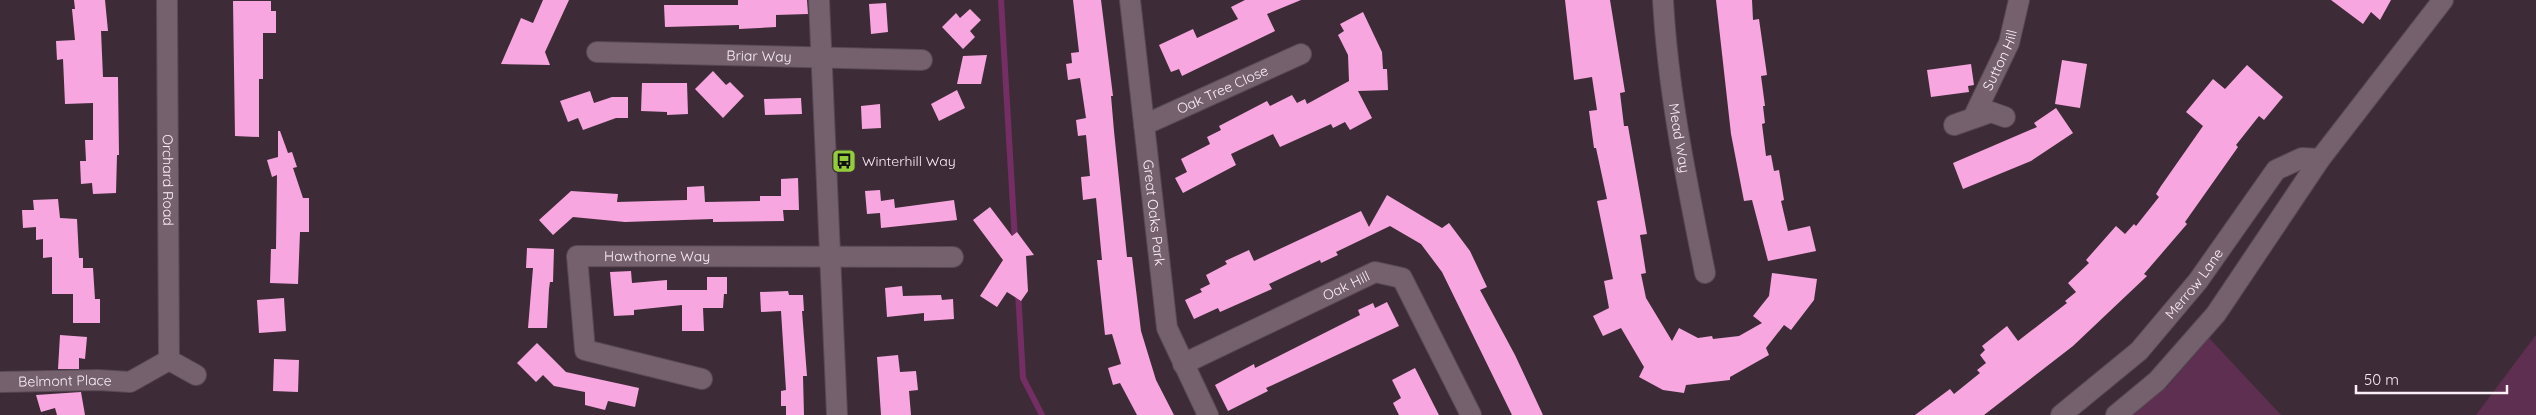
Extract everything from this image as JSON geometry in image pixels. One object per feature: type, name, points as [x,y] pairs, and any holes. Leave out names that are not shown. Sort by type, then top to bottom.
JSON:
[{"type":"street","name":"Orchard Road","points":[[167,0],[169,360]]},
{"type":"street","points":[[819,0],[837,415]]},
{"type":"street","name":"Great Oaks Park","points":[[1130,0],[1167,328],[1208,415]]},
{"type":"street","name":"Mead Way","points":[[1663,0],[1666,53],[1681,149],[1705,274]]},
{"type":"street","name":"Sutton Hill","points":[[2005,117],[1991,112],[1963,121],[2009,43],[2019,0]]},
{"type":"street","points":[[2116,415],[2157,381],[2216,314],[2320,159],[2443,0]]},
{"type":"street","name":"Briar Way","points":[[597,52],[822,56],[922,60]]},
{"type":"street","name":"Oak Tree Close","points":[[1144,125],[1301,54]]},
{"type":"street","name":"Merrow Lane","points":[[2061,415],[2139,351],[2198,281],[2276,170],[2302,158],[2320,159]]},
{"type":"street","name":"Hawthorne Way","points":[[702,379],[585,350],[577,256],[953,257]]},
{"type":"street","name":"Oak Hill","points":[[1183,364],[1375,272],[1402,278],[1471,415]]},
{"type":"street","points":[[169,360],[196,376]]},
{"type":"street","name":"Belmont Place","points":[[0,382],[98,380],[130,382],[169,360]]},
{"type":"shaded area","points":[[2536,335],[2536,415],[2476,415]]},
{"type":"shaded area","points":[[2209,338],[2281,415],[2131,415],[2167,387]]},
{"type":"building","points":[[74,0],[105,0],[108,31],[101,31],[103,77],[118,77],[119,155],[117,155],[116,193],[93,194],[92,183],[81,184],[80,161],[86,161],[85,140],[93,140],[93,103],[65,104],[63,59],[57,60],[56,41],[75,40],[72,9],[75,9]]},
{"type":"building","points":[[543,0],[569,0],[545,52],[550,65],[501,64],[521,18],[533,23]]},
{"type":"building","points":[[738,0],[807,0],[808,14],[776,15],[776,27],[739,29],[739,25],[665,27],[664,5],[738,5]]},
{"type":"building","points":[[1073,0],[1101,0],[1113,96],[1111,96],[1114,131],[1127,257],[1132,257],[1141,331],[1156,380],[1174,415],[1137,415],[1120,383],[1113,385],[1108,368],[1121,364],[1112,334],[1105,335],[1097,260],[1102,260],[1096,198],[1083,200],[1081,177],[1090,176],[1086,135],[1078,136],[1076,120],[1086,118],[1080,78],[1068,80],[1066,64],[1072,63],[1071,53],[1079,52]]},
{"type":"building","points":[[1245,0],[1301,0],[1267,14],[1275,31],[1182,76],[1179,69],[1171,72],[1159,45],[1193,29],[1197,38],[1238,19],[1231,7]]},
{"type":"building","points":[[1565,0],[1610,0],[1625,92],[1620,93],[1624,126],[1628,126],[1647,234],[1640,235],[1646,273],[1641,274],[1646,298],[1672,341],[1679,328],[1698,338],[1712,336],[1713,339],[1739,336],[1762,323],[1753,316],[1769,296],[1772,273],[1817,279],[1814,300],[1791,330],[1784,325],[1766,348],[1769,355],[1730,377],[1730,380],[1686,385],[1684,393],[1663,390],[1639,377],[1644,367],[1621,328],[1603,336],[1593,316],[1609,308],[1604,281],[1613,279],[1597,201],[1607,199],[1596,148],[1594,148],[1589,111],[1597,110],[1592,77],[1574,80]]},
{"type":"building","points":[[1716,0],[1752,0],[1753,20],[1759,19],[1767,75],[1761,76],[1765,106],[1763,106],[1765,123],[1762,124],[1766,156],[1771,155],[1774,171],[1779,170],[1784,200],[1781,201],[1788,231],[1810,226],[1816,251],[1768,261],[1752,200],[1744,201],[1731,134]]},
{"type":"building","points":[[2331,0],[2391,0],[2380,20],[2371,12],[2363,24]]},
{"type":"building","points":[[233,1],[271,1],[271,11],[276,11],[276,33],[263,33],[263,79],[259,79],[259,137],[235,136]]},
{"type":"building","points":[[886,3],[888,32],[871,34],[869,4]]},
{"type":"building","points":[[970,9],[981,20],[970,31],[975,37],[963,49],[942,27],[956,13],[960,18]]},
{"type":"building","points":[[1363,12],[1382,52],[1383,69],[1387,69],[1388,90],[1358,91],[1372,118],[1350,130],[1345,122],[1333,128],[1331,124],[1280,147],[1273,134],[1231,154],[1236,165],[1183,193],[1175,178],[1187,172],[1181,159],[1210,144],[1207,137],[1221,130],[1219,126],[1267,101],[1270,106],[1292,95],[1297,103],[1305,99],[1307,104],[1349,81],[1348,55],[1338,35],[1344,31],[1340,24]]},
{"type":"building","points":[[987,55],[981,84],[957,84],[963,56]]},
{"type":"building","points":[[2062,60],[2087,64],[2080,108],[2055,104]]},
{"type":"building","points":[[1971,64],[1974,85],[1968,86],[1969,92],[1931,97],[1927,70]]},
{"type":"building","points":[[2247,65],[2283,97],[2264,120],[2259,116],[2236,145],[2238,147],[2185,222],[2187,224],[2144,274],[2147,276],[2073,346],[1984,415],[1915,415],[1950,389],[1954,394],[1980,373],[1977,370],[1986,363],[1980,355],[1985,350],[1982,346],[2007,326],[2018,341],[2067,303],[2065,301],[2076,292],[2068,283],[2089,263],[2086,260],[2116,226],[2125,234],[2134,224],[2136,226],[2159,197],[2156,194],[2203,126],[2186,112],[2213,79],[2225,89]]},
{"type":"building","points":[[713,71],[726,85],[730,82],[744,96],[723,118],[695,89]]},
{"type":"building","points":[[642,83],[687,83],[688,114],[667,115],[667,112],[641,111]]},
{"type":"building","points":[[957,90],[965,108],[939,121],[931,104]]},
{"type":"building","points":[[590,91],[594,103],[612,97],[628,97],[628,118],[616,118],[583,130],[578,118],[568,122],[560,101]]},
{"type":"building","points":[[801,98],[802,114],[765,115],[764,99]]},
{"type":"building","points":[[880,104],[881,128],[862,129],[861,106]]},
{"type":"building","points":[[2056,108],[2073,133],[2031,161],[1963,189],[1953,163],[2037,127],[2034,123]]},
{"type":"building","points":[[278,131],[280,131],[288,153],[292,152],[297,167],[293,168],[303,198],[309,198],[309,232],[300,232],[298,284],[270,283],[271,249],[276,249],[277,175],[272,177],[267,160],[278,157]]},
{"type":"building","points":[[798,178],[799,210],[783,210],[784,221],[713,222],[713,219],[625,222],[573,217],[553,235],[539,220],[571,191],[618,194],[617,202],[687,200],[687,187],[704,186],[705,202],[760,201],[760,196],[781,196],[781,179]]},
{"type":"building","points":[[880,190],[881,201],[894,199],[895,208],[954,200],[957,220],[881,228],[880,213],[867,214],[865,191]]},
{"type":"building","points":[[1387,195],[1442,228],[1449,223],[1470,251],[1487,287],[1480,290],[1515,355],[1543,415],[1512,415],[1442,272],[1421,244],[1390,226],[1336,252],[1338,255],[1321,263],[1320,260],[1269,284],[1272,289],[1220,312],[1218,308],[1194,319],[1185,300],[1202,292],[1200,289],[1210,284],[1206,275],[1227,264],[1225,261],[1249,250],[1254,261],[1361,211],[1369,227]]},
{"type":"building","points":[[58,199],[60,218],[77,219],[79,258],[83,258],[83,268],[93,268],[95,299],[100,299],[100,323],[73,323],[73,294],[52,294],[52,257],[43,258],[43,239],[36,240],[36,227],[23,228],[22,210],[34,210],[33,200]]},
{"type":"building","points":[[990,207],[1012,236],[1017,232],[1034,255],[1026,256],[1028,291],[1021,301],[1007,292],[997,307],[980,296],[1003,260],[973,220]]},
{"type":"building","points":[[527,248],[554,249],[553,282],[550,282],[549,289],[547,328],[528,328],[533,268],[526,268]]},
{"type":"building","points":[[631,271],[632,283],[667,280],[667,290],[707,290],[707,277],[727,277],[727,294],[724,294],[723,308],[703,308],[704,331],[682,331],[682,305],[634,310],[634,315],[614,316],[610,272]]},
{"type":"building","points":[[902,286],[903,296],[941,295],[942,300],[953,299],[954,319],[924,321],[924,313],[887,317],[885,288]]},
{"type":"building","points":[[788,291],[789,295],[803,295],[804,311],[802,311],[807,376],[803,376],[804,415],[786,415],[786,406],[781,406],[781,391],[786,390],[781,311],[761,312],[760,292]]},
{"type":"building","points":[[284,298],[286,331],[259,333],[257,300]]},
{"type":"building","points":[[1387,302],[1399,326],[1266,388],[1268,391],[1228,411],[1215,385],[1254,364],[1255,368],[1360,315],[1358,310],[1373,303],[1375,308]]},
{"type":"building","points":[[60,335],[87,337],[85,359],[79,358],[79,369],[58,369]]},
{"type":"building","points":[[537,343],[566,372],[639,388],[635,407],[608,401],[605,410],[585,405],[585,392],[554,386],[543,375],[536,382],[517,363]]},
{"type":"building","points":[[898,355],[900,372],[916,371],[918,390],[909,391],[911,415],[881,415],[877,357]]},
{"type":"building","points":[[274,359],[299,360],[298,392],[273,391]]},
{"type":"building","points":[[1415,368],[1439,415],[1399,415],[1393,403],[1401,398],[1392,380]]},
{"type":"building","points":[[81,392],[85,415],[57,415],[55,408],[41,412],[36,395]]},
{"type":"waterway","points":[[1001,0],[1015,241]]},
{"type":"waterway","points":[[1018,291],[1023,378],[1042,415]]},
{"type":"place","name":"Winterhill Way","points":[[844,161]]}]
